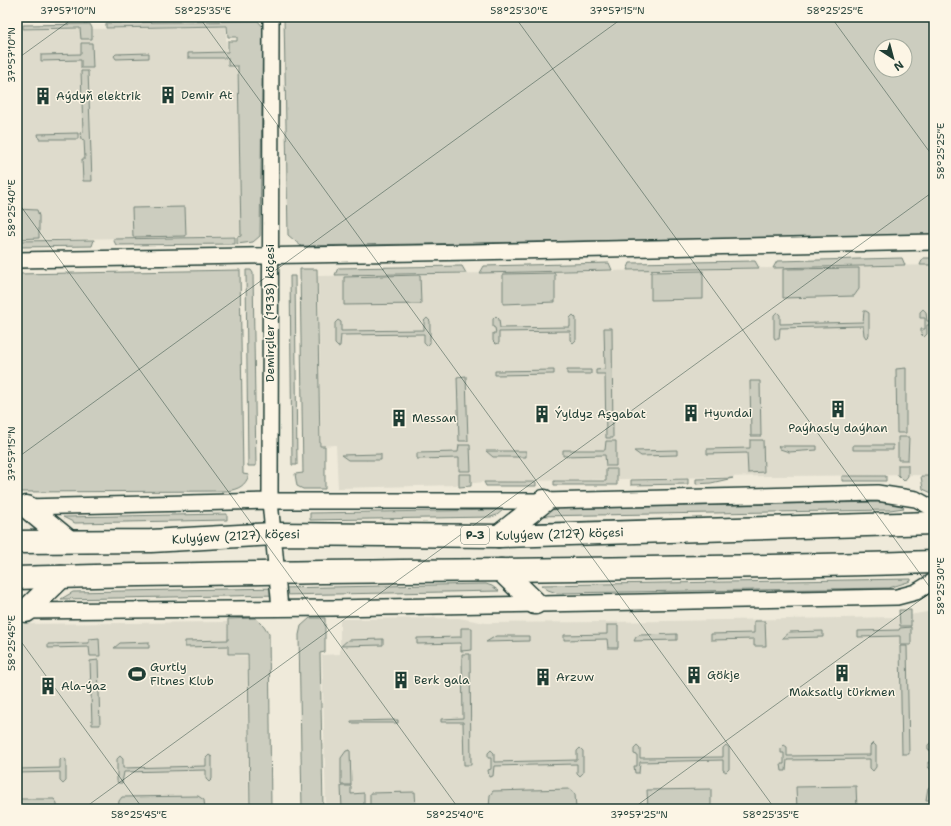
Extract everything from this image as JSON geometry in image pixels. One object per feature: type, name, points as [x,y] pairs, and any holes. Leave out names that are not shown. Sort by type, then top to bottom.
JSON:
[{"type":"highway","points":[[499,536],[544,501]]},
{"type":"highway","points":[[22,507],[67,540]]},
{"type":"highway","name":"Kulyýew (2127) köçesi","points":[[17,542],[67,540],[151,541],[273,534],[499,536],[934,523]]},
{"type":"highway","points":[[17,578],[276,572],[823,566],[934,562]]},
{"type":"highway","points":[[501,570],[535,603]]},
{"type":"highway","points":[[21,611],[61,577]]},
{"type":"street","name":"Demirçiler (1938) köçesi","points":[[271,17],[270,501],[280,608]]},
{"type":"street","points":[[17,260],[934,242]]},
{"type":"street","points":[[22,507],[270,501],[544,501],[877,493],[916,499],[934,508]]},
{"type":"street","points":[[21,611],[897,597],[916,592],[934,581]]},
{"type":"shaded area","points":[[284,17],[934,17],[934,235],[301,246],[288,235]]},
{"type":"shaded area","points":[[258,21],[263,27],[260,236],[253,242],[237,244],[237,237],[241,236],[238,66],[228,66],[228,58],[188,58],[188,53],[228,52],[228,41],[237,41],[237,37],[228,37],[227,26],[106,28],[106,23]]},
{"type":"shaded area","points":[[90,24],[92,28],[92,39],[81,39],[80,28],[23,29],[23,25]]},
{"type":"shaded area","points":[[226,27],[227,66],[238,67],[241,236],[17,240],[17,30]]},
{"type":"shaded area","points":[[81,43],[92,43],[93,68],[81,68],[81,60],[41,61],[41,55],[81,54]]},
{"type":"shaded area","points":[[149,53],[149,58],[116,59],[114,56],[116,54]]},
{"type":"shaded area","points":[[81,71],[88,71],[92,181],[83,181],[82,159],[85,159],[84,140],[81,139],[80,133],[83,132]]},
{"type":"shaded area","points":[[78,133],[78,139],[39,139],[38,134]]},
{"type":"shaded area","points":[[185,207],[186,236],[133,237],[132,208]]},
{"type":"shaded area","points":[[17,209],[37,210],[39,216],[39,238],[17,239]]},
{"type":"shaded area","points":[[235,237],[235,244],[116,245],[113,239]]},
{"type":"shaded area","points":[[94,240],[92,246],[17,247],[17,241]]},
{"type":"shaded area","points":[[902,258],[905,265],[773,268],[777,261]]},
{"type":"shaded area","points":[[923,258],[934,258],[934,265],[920,265]]},
{"type":"shaded area","points":[[755,261],[759,268],[627,270],[630,263]]},
{"type":"shaded area","points":[[609,263],[612,270],[480,273],[484,266]]},
{"type":"shaded area","points":[[934,265],[934,475],[774,476],[484,482],[457,485],[338,488],[336,445],[321,446],[318,276]]},
{"type":"shaded area","points":[[462,266],[466,273],[335,275],[338,268]]},
{"type":"shaded area","points":[[859,268],[859,289],[854,296],[783,298],[783,269]]},
{"type":"shaded area","points":[[300,269],[317,269],[320,446],[325,446],[325,489],[303,489],[297,486],[295,474],[303,473]]},
{"type":"shaded area","points":[[240,270],[243,474],[249,475],[243,484],[238,488],[227,491],[17,492],[17,274]]},
{"type":"shaded area","points":[[246,270],[251,270],[253,273],[256,466],[248,466]]},
{"type":"shaded area","points":[[703,271],[703,299],[651,300],[651,272]]},
{"type":"shaded area","points":[[555,273],[555,302],[503,304],[503,274]]},
{"type":"shaded area","points":[[420,275],[421,304],[344,305],[344,277]]},
{"type":"shaded area","points":[[290,276],[295,276],[297,465],[292,465]]},
{"type":"shaded area","points":[[923,309],[926,312],[927,321],[934,321],[934,325],[927,325],[927,334],[924,337],[921,334],[921,329],[925,329],[925,318],[920,318],[920,312]]},
{"type":"shaded area","points":[[864,311],[869,313],[869,335],[866,338],[864,335],[863,326],[780,328],[779,339],[775,339],[774,337],[774,315],[777,312],[780,315],[780,324],[863,322]]},
{"type":"shaded area","points":[[573,315],[576,318],[576,340],[573,343],[570,340],[570,331],[499,332],[499,343],[496,344],[493,341],[493,333],[496,333],[495,328],[493,327],[493,319],[496,316],[499,319],[500,328],[570,327],[570,318]]},
{"type":"shaded area","points":[[427,318],[430,321],[430,343],[427,346],[424,343],[424,334],[341,335],[340,346],[338,347],[335,344],[335,323],[338,320],[341,322],[341,331],[424,330],[424,321]]},
{"type":"shaded area","points":[[604,328],[612,328],[613,438],[606,438],[605,374],[596,374],[596,370],[605,369]]},
{"type":"shaded area","points":[[906,368],[906,433],[897,433],[896,369]]},
{"type":"shaded area","points":[[554,370],[554,374],[495,375],[495,371]]},
{"type":"shaded area","points":[[567,370],[591,370],[591,374],[567,374]]},
{"type":"shaded area","points":[[466,376],[468,441],[459,441],[457,377]]},
{"type":"shaded area","points":[[750,381],[760,381],[761,436],[751,436]]},
{"type":"shaded area","points":[[898,437],[909,437],[908,460],[898,460]]},
{"type":"shaded area","points":[[750,440],[763,440],[764,472],[748,473],[747,453],[707,454],[707,449],[750,448]]},
{"type":"shaded area","points":[[606,441],[616,441],[616,466],[606,466],[605,455],[563,456],[563,450],[605,450]]},
{"type":"shaded area","points":[[459,445],[470,445],[471,471],[459,471],[459,458],[417,459],[417,453],[458,452]]},
{"type":"shaded area","points":[[853,445],[893,445],[893,450],[853,450]]},
{"type":"shaded area","points":[[778,446],[817,446],[817,450],[789,452],[780,449]]},
{"type":"shaded area","points":[[677,450],[677,455],[641,456],[634,451]]},
{"type":"shaded area","points":[[486,451],[526,451],[526,457],[493,457]]},
{"type":"shaded area","points":[[381,454],[381,460],[348,460],[341,455]]},
{"type":"shaded area","points":[[898,465],[908,465],[908,476],[904,481],[898,475]]},
{"type":"shaded area","points":[[606,469],[617,469],[617,485],[554,485],[554,481],[606,481]]},
{"type":"shaded area","points":[[459,474],[471,474],[471,486],[459,487]]},
{"type":"shaded area","points":[[842,476],[886,476],[886,481],[842,481]]},
{"type":"shaded area","points":[[921,476],[934,476],[934,494],[923,489]]},
{"type":"shaded area","points":[[733,478],[711,483],[696,484],[696,479]]},
{"type":"shaded area","points":[[688,479],[688,484],[631,485],[631,480]]},
{"type":"shaded area","points":[[484,482],[536,482],[536,486],[486,486]]},
{"type":"shaded area","points":[[880,502],[901,506],[904,508],[890,510],[536,516],[544,509]]},
{"type":"shaded area","points":[[503,510],[497,515],[491,517],[310,520],[310,513]]},
{"type":"shaded area","points":[[227,514],[227,520],[75,523],[63,517]]},
{"type":"shaded area","points":[[911,579],[911,581],[889,588],[557,593],[548,590],[541,585]]},
{"type":"shaded area","points":[[486,584],[499,591],[61,599],[73,592]]},
{"type":"shaded area","points":[[899,610],[911,610],[911,626],[900,626]]},
{"type":"shaded area","points":[[934,612],[934,809],[326,809],[322,655],[340,654],[340,619],[459,618],[486,623],[607,622],[898,617]]},
{"type":"shaded area","points":[[256,618],[269,634],[271,809],[250,809],[248,654],[228,654],[228,646],[185,647],[185,641],[228,640],[228,619]]},
{"type":"shaded area","points":[[310,618],[325,618],[325,652],[320,653],[323,809],[302,809],[299,635],[301,626]]},
{"type":"shaded area","points":[[754,621],[765,621],[766,646],[754,646],[754,639],[711,640],[711,634],[754,633]]},
{"type":"shaded area","points":[[227,622],[228,655],[247,656],[249,809],[17,809],[17,624]]},
{"type":"shaded area","points":[[607,625],[618,625],[618,648],[608,648],[607,639],[564,640],[564,635],[607,634]]},
{"type":"shaded area","points":[[911,627],[911,645],[900,645],[900,636],[858,637],[858,631],[899,630],[900,628]]},
{"type":"shaded area","points":[[461,628],[472,628],[472,650],[461,651],[461,643],[417,644],[417,638],[461,637]]},
{"type":"shaded area","points":[[823,631],[823,637],[782,638],[789,632]]},
{"type":"shaded area","points":[[677,634],[677,640],[634,641],[636,637],[640,635]]},
{"type":"shaded area","points":[[496,636],[529,636],[529,641],[486,642]]},
{"type":"shaded area","points":[[99,638],[100,656],[90,656],[89,647],[48,648],[48,644],[89,643],[89,639]]},
{"type":"shaded area","points":[[383,639],[383,645],[341,646],[348,640]]},
{"type":"shaded area","points":[[149,642],[149,648],[114,648],[120,643]]},
{"type":"shaded area","points":[[900,646],[907,646],[909,754],[902,754]]},
{"type":"shaded area","points":[[462,654],[470,654],[471,765],[464,765],[463,722],[441,722],[441,719],[463,718]]},
{"type":"shaded area","points":[[98,660],[100,725],[92,725],[90,661]]},
{"type":"shaded area","points":[[398,720],[398,723],[351,723],[351,721]]},
{"type":"shaded area","points":[[931,742],[934,747],[934,767],[931,770],[928,767],[928,762],[931,762],[931,751],[928,750],[928,745]]},
{"type":"shaded area","points":[[873,743],[876,746],[876,767],[873,771],[870,768],[870,759],[787,760],[786,771],[782,771],[781,764],[784,764],[784,753],[781,753],[781,748],[784,745],[787,747],[787,756],[870,755],[870,746]]},
{"type":"shaded area","points":[[726,745],[729,748],[729,769],[726,772],[723,770],[723,760],[640,762],[639,773],[635,773],[634,766],[637,766],[637,755],[634,754],[634,749],[637,746],[640,749],[640,758],[723,757],[723,748]]},
{"type":"shaded area","points":[[580,748],[583,751],[583,773],[580,776],[577,773],[577,764],[494,766],[493,776],[489,777],[488,770],[491,769],[491,758],[488,758],[488,753],[491,750],[494,753],[494,762],[577,760],[577,751]]},
{"type":"shaded area","points":[[350,750],[351,785],[341,785],[341,758],[346,751]]},
{"type":"shaded area","points":[[209,755],[212,757],[212,779],[209,782],[206,779],[206,770],[124,772],[122,783],[118,783],[117,781],[117,759],[120,756],[123,759],[123,768],[206,766],[206,758]]},
{"type":"shaded area","points":[[63,757],[66,760],[66,781],[63,784],[60,781],[60,772],[17,773],[17,769],[60,768],[60,760]]},
{"type":"shaded area","points":[[934,782],[934,800],[926,800],[928,788]]},
{"type":"shaded area","points":[[341,786],[351,786],[351,794],[364,793],[364,809],[342,809]]},
{"type":"shaded area","points":[[856,786],[857,809],[797,809],[796,787]]},
{"type":"shaded area","points":[[569,789],[575,794],[576,809],[489,808],[490,795],[493,791]]},
{"type":"shaded area","points":[[711,789],[711,809],[648,809],[647,790]]},
{"type":"shaded area","points":[[415,792],[416,809],[370,809],[370,793]]},
{"type":"shaded area","points":[[198,796],[204,800],[205,809],[118,809],[119,801],[122,797]]},
{"type":"shaded area","points":[[17,799],[54,799],[57,803],[57,807],[61,807],[61,809],[17,809]]},
{"type":"place","name":"Demir At","points":[[168,95]]},
{"type":"place","name":"Aýdyň elektrik","points":[[43,96]]},
{"type":"place","name":"Paýhasly daýhan","points":[[838,409]]},
{"type":"place","name":"Hyundai","points":[[691,413]]},
{"type":"place","name":"Ýyldyz Aşgabat","points":[[542,414]]},
{"type":"place","name":"Messan","points":[[399,418]]},
{"type":"place","name":"Maksatly türkmen","points":[[842,673]]},
{"type":"place","name":"Gurtly Fitnes Klub","points":[[137,674]]},
{"type":"place","name":"Gökje","points":[[694,675]]},
{"type":"place","name":"Arzuw","points":[[543,677]]},
{"type":"place","name":"Berk gala","points":[[401,680]]},
{"type":"place","name":"Ala-ýaz","points":[[48,686]]}]
